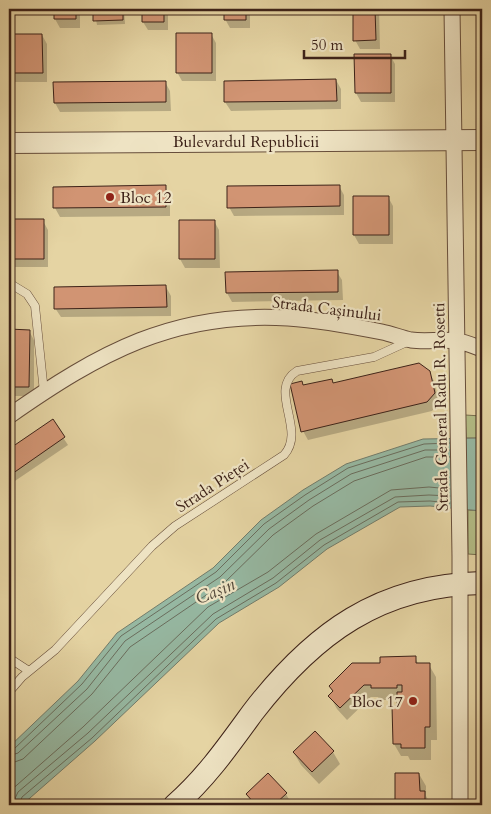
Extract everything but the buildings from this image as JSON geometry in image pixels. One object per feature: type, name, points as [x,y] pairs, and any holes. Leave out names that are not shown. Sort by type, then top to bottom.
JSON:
[{"type":"main road","points":[[175,805],[216,762],[272,689],[312,647],[333,629],[385,600],[413,591],[471,583]]},
{"type":"street","name":"Strada General Radu R. Rosetti","points":[[452,9],[457,341],[471,583],[460,805]]},
{"type":"street","name":"Bulevardul Republicii","points":[[9,143],[482,140]]},
{"type":"street","name":"Strada Cașinului","points":[[9,416],[44,392],[116,349],[174,329],[213,320],[251,317],[289,318],[382,332],[411,340],[457,341],[482,349]]},
{"type":"lane","points":[[9,283],[26,294],[35,306],[44,392]]},
{"type":"lane","name":"Strada Pieței","points":[[9,692],[29,671],[55,650],[152,546],[175,526],[284,455],[290,449],[293,432],[285,384],[289,376],[297,371],[374,357],[411,340]]},
{"type":"lane","points":[[9,658],[29,671]]},
{"type":"green space","points":[[465,415],[482,416],[482,438],[466,438]]},
{"type":"green space","points":[[468,510],[482,511],[482,555],[468,554]]},
{"type":"water","name":"Cașin","points":[[482,438],[482,511],[430,506],[400,507],[327,549],[279,587],[219,623],[95,741],[22,805],[9,805],[9,747],[78,681],[117,633],[213,568],[261,520],[303,490],[346,464],[423,439]]},
{"type":"place","name":"Bloc 12","points":[[110,197]]},
{"type":"place","name":"Bloc 17","points":[[413,701]]}]
